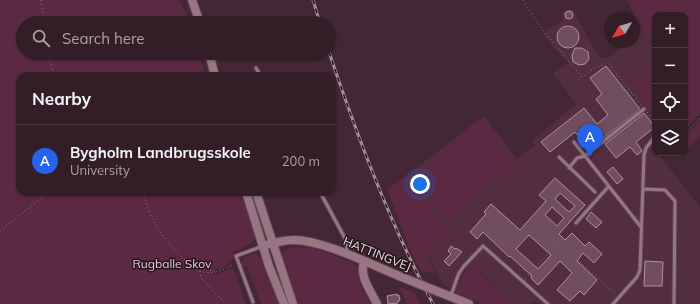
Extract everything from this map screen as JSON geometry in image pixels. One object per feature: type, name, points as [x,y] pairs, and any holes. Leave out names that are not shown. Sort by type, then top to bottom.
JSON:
[{"type":"street","points":[[192,0],[198,16]]},
{"type":"street","points":[[211,60],[214,72]]},
{"type":"street","points":[[247,196],[263,246],[284,304]]},
{"type":"street","points":[[251,196],[265,238],[267,241],[273,243]]},
{"type":"street","points":[[257,196],[293,304]]},
{"type":"street","name":"HATTINGVEJ","points":[[263,246],[294,240],[317,243],[469,304]]},
{"type":"street","points":[[364,262],[361,270],[377,304]]},
{"type":"lane","points":[[256,68],[258,72]]},
{"type":"lane","points":[[570,168],[577,158],[585,156],[644,109]]},
{"type":"lane","points":[[612,304],[637,276],[640,270],[644,155],[646,148],[652,141]]},
{"type":"lane","points":[[574,142],[641,227]]},
{"type":"lane","points":[[559,157],[595,192]]},
{"type":"lane","points":[[576,222],[609,186]]},
{"type":"lane","points":[[643,189],[665,190],[675,202],[674,304]]},
{"type":"lane","points":[[322,196],[347,242],[345,254]]},
{"type":"lane","points":[[252,302],[236,256],[263,246]]},
{"type":"lane","points":[[447,295],[462,270],[483,246],[548,304]]},
{"type":"path","points":[[41,0],[44,16]]},
{"type":"path","points":[[523,0],[539,25],[582,77],[594,68],[608,63],[653,120]]},
{"type":"path","points":[[50,60],[53,72]]},
{"type":"path","points":[[688,131],[700,118]]},
{"type":"path","points":[[0,231],[44,196]]},
{"type":"path","points":[[144,196],[154,223],[189,264],[200,271],[216,272],[238,261]]},
{"type":"path","points":[[539,224],[619,297]]},
{"type":"path","points":[[523,282],[558,242]]},
{"type":"path","points":[[200,271],[201,278],[226,304]]},
{"type":"shaded area","points":[[572,9],[598,55],[603,59],[611,56],[620,48],[640,48],[641,30],[652,43],[652,62],[629,79],[652,109],[652,156],[660,156],[700,207],[700,304],[538,304],[534,301],[530,304],[516,304],[479,270],[465,270],[458,281],[456,293],[443,284],[425,250],[448,230],[406,176],[484,116],[517,159],[535,145],[532,141],[576,104],[553,74],[568,63],[542,34],[563,20],[562,13]]},
{"type":"green space","name":"Rugballe Skov","points":[[0,0],[179,0],[187,16],[16,16],[16,60],[201,60],[204,72],[16,72],[16,196],[242,196],[256,234],[255,238],[247,246],[233,252],[234,257],[222,268],[213,269],[217,274],[233,268],[246,304],[0,304]]},
{"type":"green space","points":[[627,0],[700,0],[700,113],[688,126],[688,12],[652,12],[652,43],[640,28],[640,12],[633,12]]},
{"type":"green space","points":[[652,62],[652,109],[629,79]]},
{"type":"green space","points":[[482,119],[516,163],[446,220],[412,175]]},
{"type":"green space","points":[[700,121],[700,136],[688,148],[688,134]]},
{"type":"green space","points":[[406,176],[449,230],[425,250],[436,274],[421,271],[409,247],[387,189]]},
{"type":"green space","points":[[295,247],[314,248],[353,263],[359,271],[362,290],[373,304],[297,304],[282,257],[282,254],[288,249]]},
{"type":"green space","points":[[252,254],[256,254],[260,258],[263,258],[264,266],[266,265],[281,304],[261,304],[247,266],[242,266],[242,261],[244,258]]},
{"type":"green space","points":[[476,261],[481,267],[479,271],[516,304],[484,304],[456,293],[463,275]]},
{"type":"green space","points":[[399,287],[415,293],[420,304],[407,304]]},
{"type":"building","points":[[567,11],[571,11],[573,15],[571,19],[567,19],[565,17],[565,13]]},
{"type":"building","points":[[568,26],[576,29],[579,37],[576,45],[568,48],[560,45],[557,37],[560,29]]},
{"type":"building","points":[[575,48],[582,48],[588,52],[589,59],[585,64],[579,65],[573,62],[572,55]]},
{"type":"building","points":[[606,66],[640,109],[588,150],[575,132],[550,152],[541,142],[584,108],[597,124],[608,115],[596,99],[602,94],[590,78]]},
{"type":"building","points":[[644,113],[652,123],[652,129],[636,142],[642,151],[637,155],[630,147],[616,158],[605,144]]},
{"type":"building","points":[[613,167],[623,179],[617,184],[607,172]]},
{"type":"building","points":[[555,178],[585,205],[559,234],[565,240],[572,233],[585,246],[589,242],[602,254],[594,263],[583,253],[577,261],[597,280],[584,295],[580,291],[570,301],[557,290],[572,273],[560,261],[538,285],[531,278],[532,276],[510,256],[509,257],[483,232],[477,239],[470,232],[486,214],[484,212],[491,204],[520,230],[546,201],[539,195]],"holes":[[[560,193],[575,206],[569,212],[555,199]],[[552,207],[564,218],[557,226],[545,215]],[[529,235],[551,255],[538,269],[516,249]]]},
{"type":"building","points":[[591,212],[602,222],[596,228],[586,219]]},
{"type":"building","points":[[451,246],[462,252],[449,266],[444,261],[451,254],[448,251]]},
{"type":"building","points":[[645,261],[663,262],[662,286],[644,286]]},
{"type":"building","points":[[397,294],[397,296],[399,295],[400,300],[398,303],[388,304],[387,296]]},
{"type":"railway","points":[[313,0],[318,16]]},
{"type":"railway","points":[[332,60],[336,72]]},
{"type":"railway","points":[[336,72],[363,148],[389,212],[417,274],[433,304]]},
{"type":"place","name":"Bygholm Landbrugsskole","points":[[590,157]]}]
